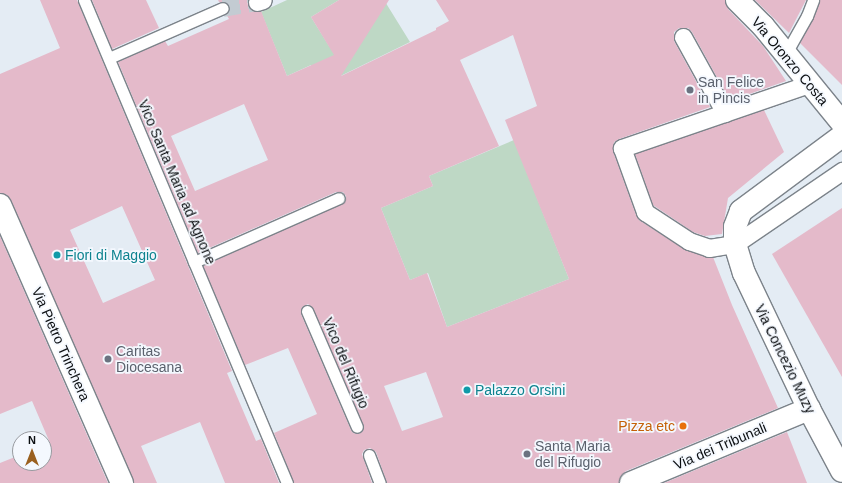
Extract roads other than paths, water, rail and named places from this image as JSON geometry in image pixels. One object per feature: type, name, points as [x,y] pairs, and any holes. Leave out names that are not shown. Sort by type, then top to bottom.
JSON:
[{"type":"street","name":"Via Oronzo Costa","points":[[737,0],[763,26],[785,55],[842,123]]},
{"type":"street","points":[[684,36],[725,113]]},
{"type":"street","points":[[810,84],[622,148],[645,212],[689,242],[709,248],[735,244],[842,171]]},
{"type":"street","points":[[735,244],[735,227],[741,211],[842,136]]},
{"type":"street","name":"Via Pietro Trinchera","points":[[0,205],[122,483]]},
{"type":"street","name":"Via Concezio Muzy","points":[[735,244],[744,273],[809,409],[842,471]]},
{"type":"street","name":"Via dei Tribunali","points":[[631,483],[809,409]]},
{"type":"lane","name":"Vico Santa Maria ad Agnone","points":[[84,0],[287,483]]},
{"type":"lane","points":[[785,55],[806,16],[812,0]]},
{"type":"lane","points":[[109,58],[223,8]]},
{"type":"lane","points":[[194,262],[339,198]]},
{"type":"lane","name":"Vico del Rifugio","points":[[307,311],[357,427]]},
{"type":"lane","points":[[369,455],[380,483]]},
{"type":"tunnel","points":[[223,8],[257,2]]},
{"type":"place","name":"San Felice in Pincis","points":[[690,90]]},
{"type":"place","name":"Fiori di Maggio","points":[[57,255]]},
{"type":"place","name":"Caritas Diocesana","points":[[108,359]]},
{"type":"place","name":"Palazzo Orsini","points":[[467,390]]},
{"type":"place","name":"Pizza etc","points":[[683,426]]},
{"type":"place","name":"Santa Maria del Rifugio","points":[[527,454]]}]
